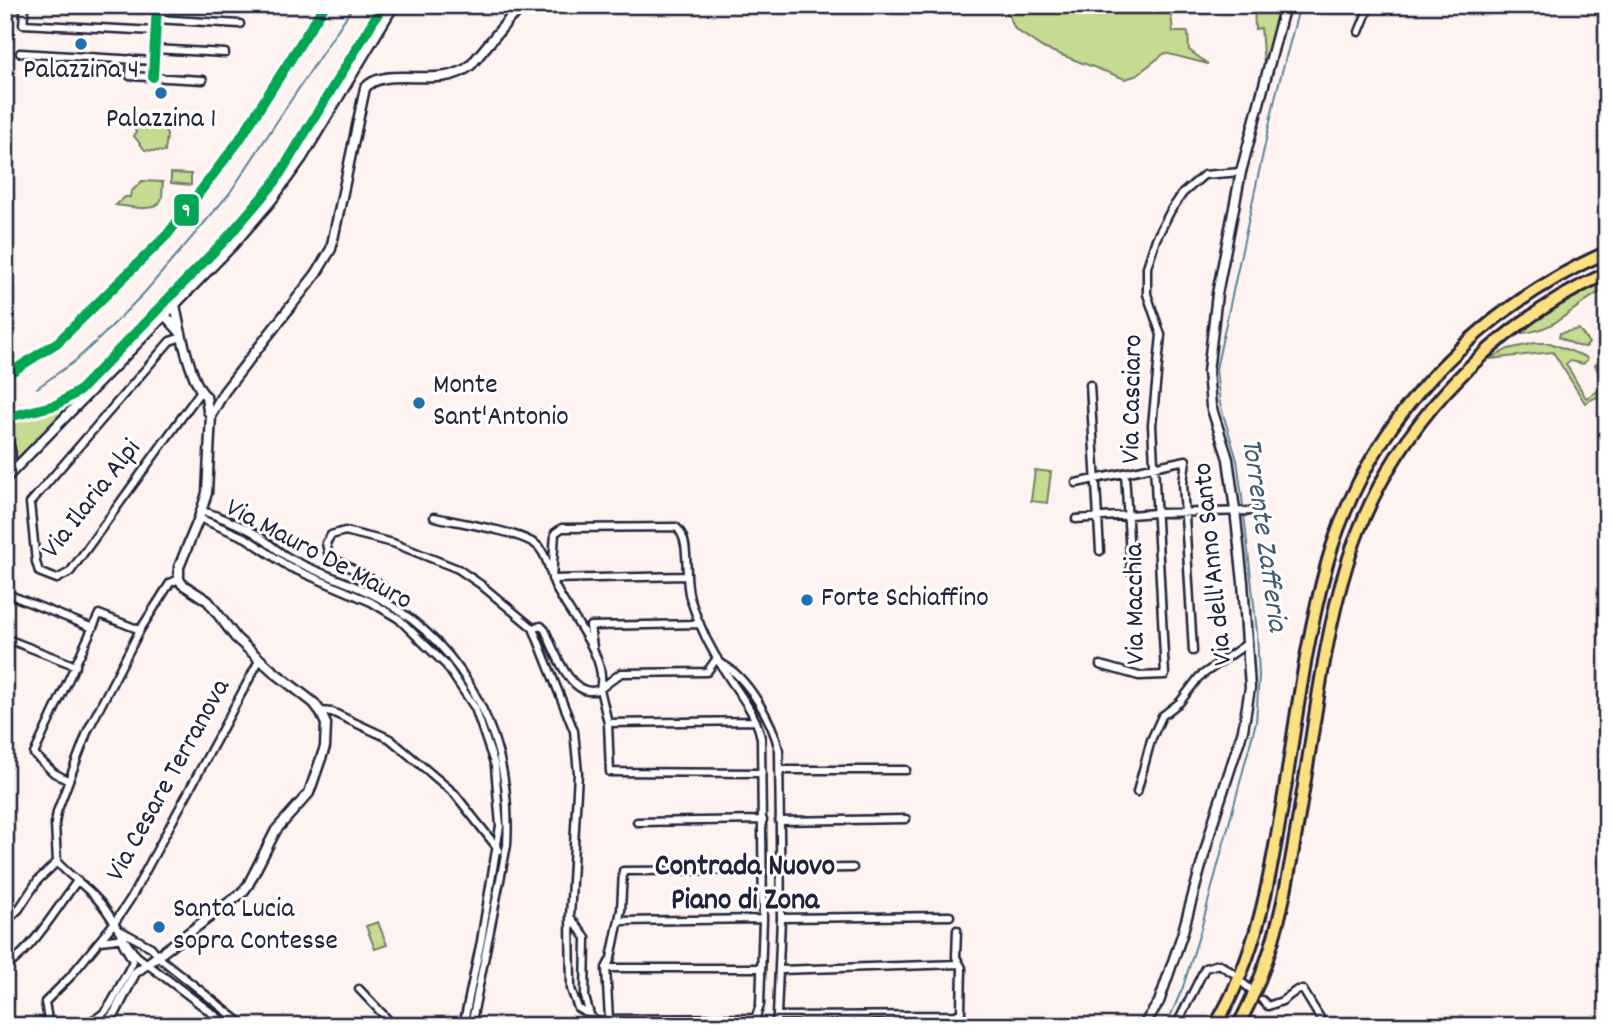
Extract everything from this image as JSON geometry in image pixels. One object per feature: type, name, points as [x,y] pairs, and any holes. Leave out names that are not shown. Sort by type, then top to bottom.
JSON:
[{"type":"highway","points":[[1215,1026],[1242,973],[1259,923],[1317,604],[1334,541],[1364,473],[1404,410],[1438,370],[1472,337],[1541,285],[1607,252]]},
{"type":"highway","points":[[1238,1026],[1259,982],[1279,926],[1335,608],[1350,554],[1368,508],[1396,456],[1420,421],[1467,370],[1532,314],[1607,273]]},
{"type":"street","points":[[25,5],[23,24],[155,31]]},
{"type":"street","points":[[93,5],[156,7],[153,77]]},
{"type":"street","points":[[5,376],[58,342],[167,235],[238,142],[325,5]]},
{"type":"street","points":[[5,477],[162,312],[275,182],[383,5]]},
{"type":"street","points":[[5,418],[40,410],[71,397],[162,312],[176,304],[233,245],[282,187],[302,158],[394,5]]},
{"type":"street","points":[[104,1026],[115,1013],[135,973],[243,892],[276,830],[305,801],[319,770],[325,747],[326,724],[314,703],[260,659],[233,634],[208,601],[182,584],[179,579],[179,567],[201,515],[208,484],[211,415],[224,392],[320,269],[331,249],[365,88],[379,79],[445,77],[462,71],[471,65],[514,13],[529,5]]},
{"type":"street","name":"Via dell'Anno Santo","points":[[1143,1026],[1159,1002],[1176,955],[1224,785],[1243,730],[1250,688],[1236,510],[1228,459],[1211,406],[1208,372],[1217,295],[1241,172],[1285,5]]},
{"type":"street","points":[[1359,32],[1370,5]]},
{"type":"street","points":[[156,19],[240,24]]},
{"type":"street","points":[[154,49],[225,53]]},
{"type":"street","points":[[20,53],[154,61]]},
{"type":"street","points":[[131,59],[130,76],[202,80]]},
{"type":"street","name":"Via Casciaro","points":[[1156,513],[1153,417],[1161,338],[1147,294],[1149,260],[1171,209],[1194,182],[1209,173],[1241,172]]},
{"type":"street","points":[[176,304],[181,335],[200,392],[206,396],[211,415]]},
{"type":"street","points":[[162,312],[181,335]]},
{"type":"street","name":"Via Ilaria Alpi","points":[[181,335],[170,341],[30,503],[39,572],[57,579],[69,572],[200,392]]},
{"type":"street","points":[[1090,385],[1100,551]]},
{"type":"street","points":[[5,438],[12,459],[5,477]]},
{"type":"street","points":[[1076,483],[1186,460],[1185,512],[1193,652]]},
{"type":"street","points":[[1125,473],[1131,572]]},
{"type":"street","points":[[1076,519],[1156,513],[1253,511]]},
{"type":"street","name":"Via Macchia","points":[[1100,665],[1139,677],[1165,675],[1156,513]]},
{"type":"street","name":"Via Mauro De Mauro","points":[[201,515],[249,530],[290,558],[382,599],[406,615],[448,654],[473,688],[497,746],[504,774],[509,818],[506,851],[464,1025]]},
{"type":"street","name":"Via Mauro De Mauro","points":[[201,515],[246,538],[289,567],[382,608],[414,631],[446,665],[475,708],[493,758],[500,806],[498,849],[464,1025]]},
{"type":"street","points":[[434,517],[536,543],[549,565],[552,579],[594,653]]},
{"type":"street","points":[[552,579],[555,533],[562,528],[676,527],[683,532],[686,541],[685,576],[691,602],[719,661],[747,702],[762,744],[763,919],[760,1005],[753,1026]]},
{"type":"street","points":[[382,599],[385,591],[383,587],[329,556],[326,543],[331,535],[345,531],[393,543],[458,569],[533,628],[565,707],[575,740],[578,773],[570,917],[572,999],[578,1008],[590,1015]]},
{"type":"street","points":[[552,579],[685,576]]},
{"type":"street","points":[[74,1026],[91,1022],[108,1009],[133,961],[115,922],[97,898],[57,862],[57,812],[88,730],[140,630],[170,583],[179,579]]},
{"type":"street","points":[[5,597],[10,595],[93,628]]},
{"type":"street","points":[[67,780],[54,773],[34,754],[99,614],[140,630]]},
{"type":"street","points":[[700,624],[590,626],[608,723],[610,772],[762,773]]},
{"type":"street","points":[[533,628],[541,626],[545,630],[567,676],[583,689],[594,692],[621,674],[707,672],[719,661]]},
{"type":"street","points":[[5,638],[76,666]]},
{"type":"street","points":[[1137,792],[1151,740],[1162,716],[1180,702],[1199,677],[1248,643]]},
{"type":"street","name":"Via Cesare Terranova","points":[[49,1026],[45,1002],[69,978],[115,922],[260,659]]},
{"type":"street","points":[[719,661],[735,673],[765,713],[776,738],[779,770],[781,918],[780,970],[774,1026]]},
{"type":"street","points":[[320,711],[332,712],[390,739],[454,793],[498,849],[506,851]]},
{"type":"street","points":[[608,723],[756,721]]},
{"type":"street","points":[[779,770],[906,770]]},
{"type":"street","points":[[779,821],[906,819]]},
{"type":"street","points":[[637,822],[763,820]]},
{"type":"street","points":[[5,923],[19,909],[38,880],[57,862]]},
{"type":"street","points":[[781,869],[853,868]]},
{"type":"street","points":[[756,1018],[609,1019],[606,968],[611,958],[619,921],[623,872],[763,870]]},
{"type":"street","points":[[5,968],[19,958],[77,881]]},
{"type":"street","points":[[781,918],[950,916]]},
{"type":"street","points":[[570,917],[586,938],[585,997],[590,1015],[598,1026]]},
{"type":"street","points":[[619,921],[763,919]]},
{"type":"street","points":[[777,1016],[956,1015],[961,1012],[962,1007],[962,968],[956,957],[957,930]]},
{"type":"street","points":[[122,936],[131,950],[229,1026]]},
{"type":"street","points":[[99,941],[122,936],[151,947],[245,1026]]},
{"type":"street","points":[[780,970],[959,964]]},
{"type":"street","points":[[1176,1026],[1205,968],[1219,964],[1233,974]]},
{"type":"street","points":[[606,968],[760,968]]},
{"type":"street","points":[[359,989],[394,1026]]},
{"type":"street","points":[[1262,1000],[1268,1006],[1282,1002],[1297,990],[1303,990],[1325,1026]]},
{"type":"green space","points":[[1004,5],[1170,5],[1173,32],[1188,32],[1189,50],[1208,64],[1165,53],[1135,76],[1125,79],[1043,48],[1015,29]]},
{"type":"green space","points":[[1254,5],[1280,5],[1264,67],[1261,28],[1255,29]]},
{"type":"green space","points":[[128,123],[162,126],[167,135],[165,152],[145,150],[134,136],[134,126]]},
{"type":"green space","points":[[171,173],[191,174],[191,185],[171,183]]},
{"type":"green space","points":[[142,181],[163,182],[162,198],[158,204],[147,208],[116,205],[125,197],[130,197],[131,192]]},
{"type":"green space","points":[[1607,280],[1607,288],[1556,322],[1522,333],[1521,330],[1565,302]]},
{"type":"green space","points":[[1579,329],[1589,343],[1586,347],[1577,346],[1559,337],[1560,333]]},
{"type":"green space","points":[[1535,343],[1550,343],[1586,357],[1587,360],[1583,364],[1570,361],[1566,364],[1586,398],[1605,387],[1595,365],[1601,362],[1607,370],[1607,392],[1585,403],[1553,352],[1490,359],[1508,349]]},
{"type":"green space","points":[[80,395],[16,461],[5,422],[55,410]]},
{"type":"green space","points":[[1035,470],[1051,472],[1047,503],[1031,501]]},
{"type":"green space","points":[[378,922],[387,945],[375,949],[366,926]]},
{"type":"waterway","points":[[37,388],[75,361],[104,334],[145,292],[229,194],[354,5]]},
{"type":"waterway","name":"Torrente Zafferia","points":[[1166,1026],[1183,987],[1201,929],[1256,722],[1259,676],[1257,632],[1242,497],[1237,460],[1220,404],[1216,369],[1276,94],[1300,5]]},
{"type":"transit line","name":"9","points":[[153,77],[157,5]]},
{"type":"transit line","name":"9","points":[[5,376],[58,342],[167,235],[238,142],[325,5]]},
{"type":"transit line","name":"9","points":[[5,418],[56,405],[79,391],[227,238],[275,182],[383,5]]},
{"type":"place","name":"Palazzina 4","points":[[81,44]]},
{"type":"place","name":"Palazzina 1","points":[[161,93]]},
{"type":"place","name":"Monte Sant'Antonio","points":[[419,403]]},
{"type":"place","name":"Forte Schiaffino","points":[[807,600]]},
{"type":"place","name":"Santa Lucia sopra Contesse","points":[[159,927]]},
{"type":"district","name":"Contrada Nuovo Piano di Zona","points":[[745,885]]}]
